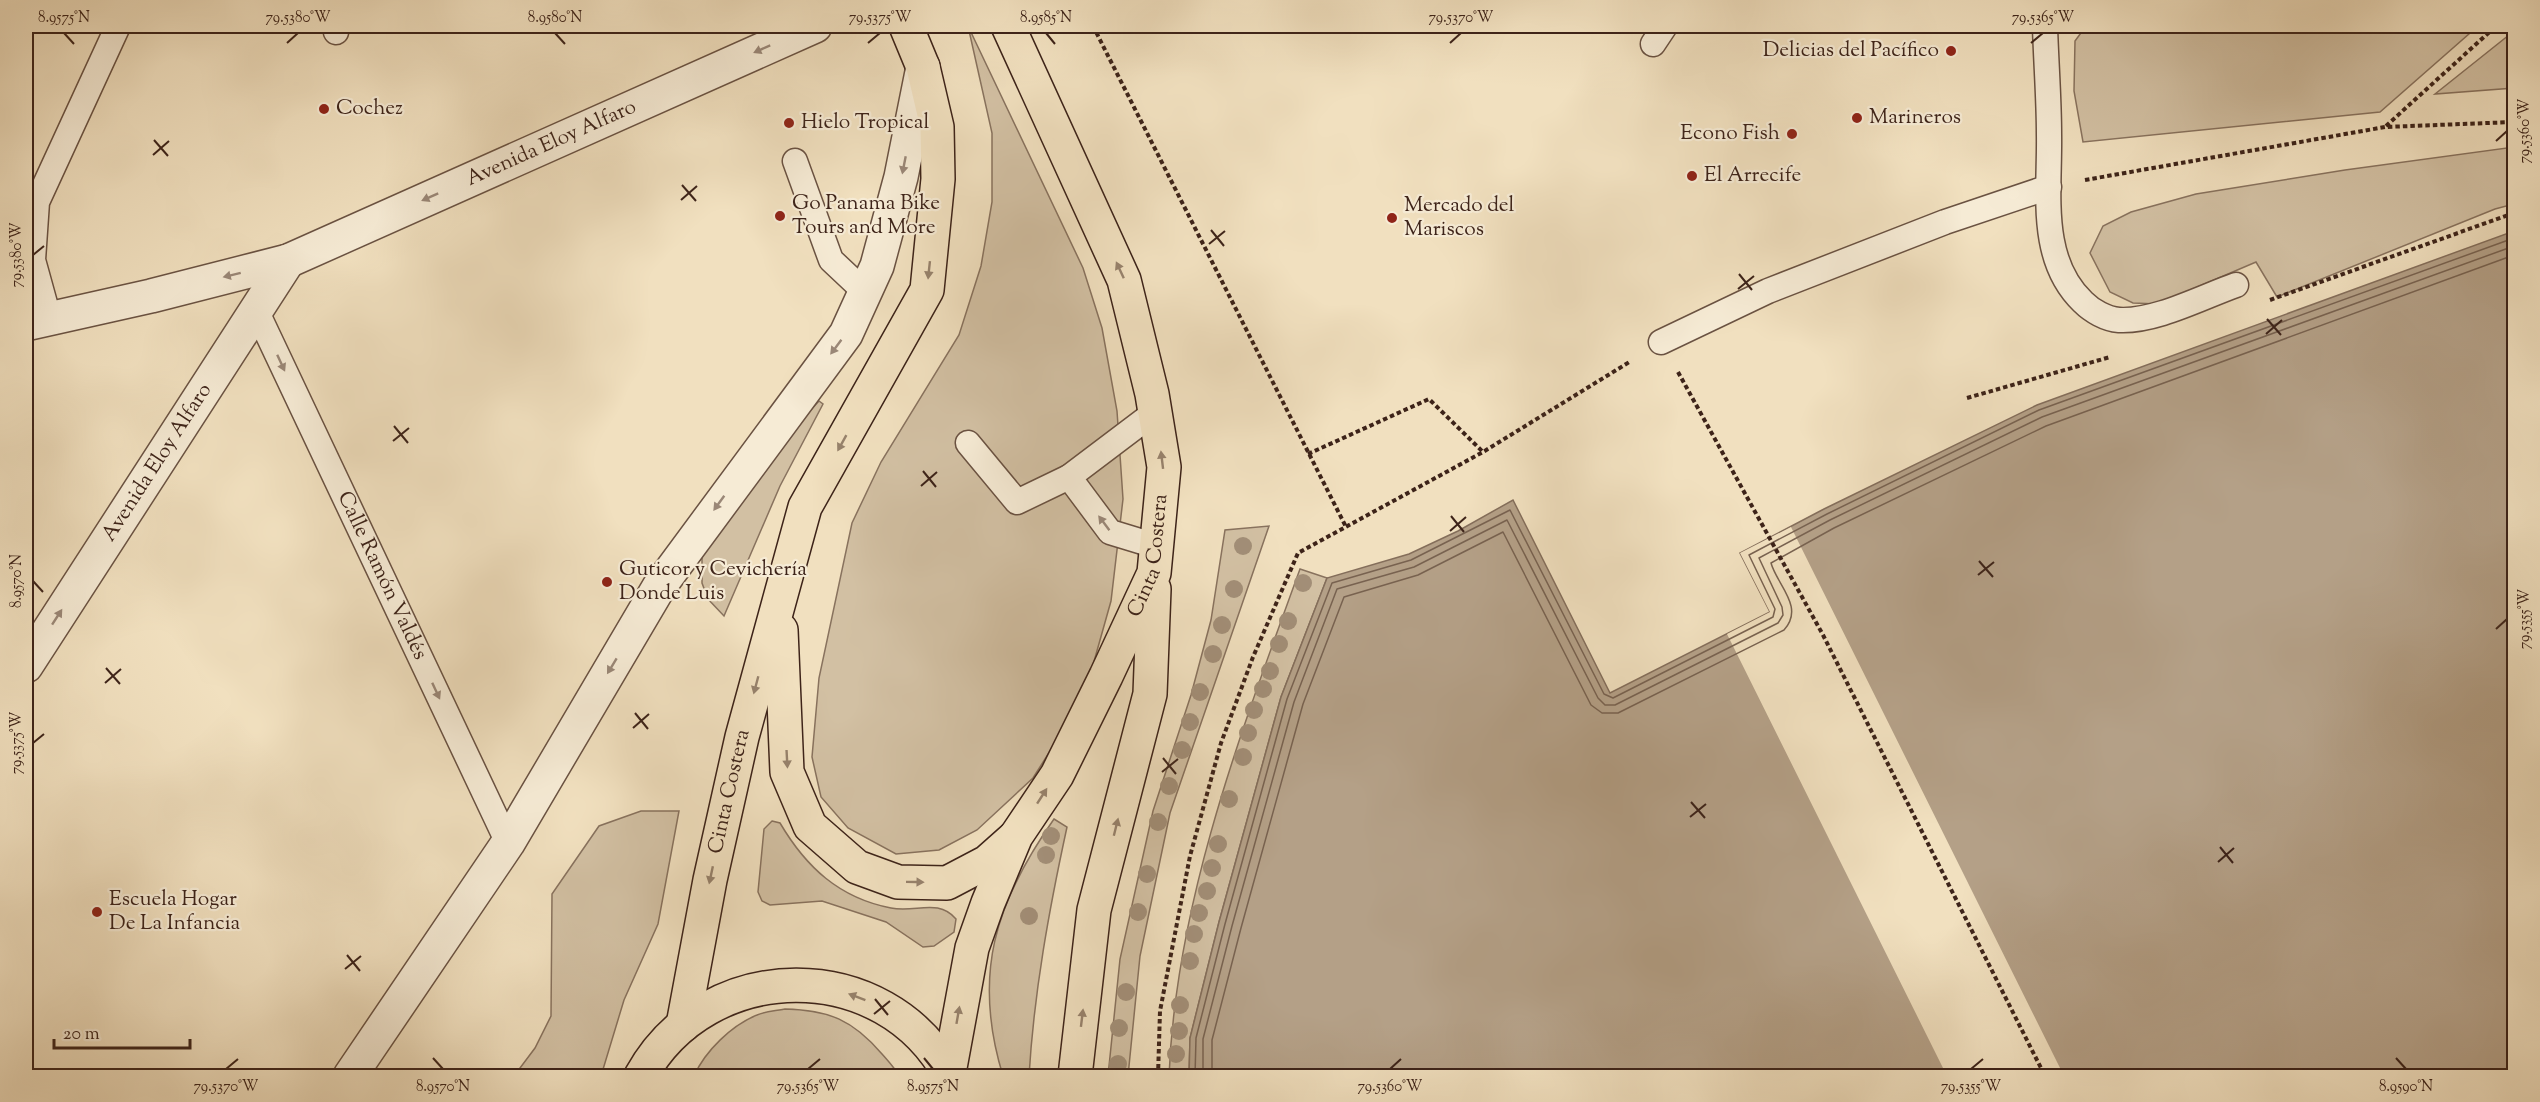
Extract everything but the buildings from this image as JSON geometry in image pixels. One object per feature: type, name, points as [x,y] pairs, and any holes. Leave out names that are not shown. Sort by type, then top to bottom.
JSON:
[{"type":"highway","name":"Cinta Costera","points":[[683,1024],[715,858],[742,737],[779,595],[806,507],[927,290],[938,168],[937,127],[923,67],[906,26]]},
{"type":"highway","name":"Cinta Costera","points":[[950,1075],[972,948],[1016,836],[1056,775],[1106,676],[1155,559],[1164,467],[1155,412],[1124,280],[1008,26]]},
{"type":"highway","points":[[1075,1077],[1094,910],[1150,694],[1155,559]]},
{"type":"highway","points":[[779,595],[787,772],[810,826],[856,867],[898,882],[947,883],[987,862],[1016,836]]},
{"type":"highway","points":[[641,1077],[657,1052],[683,1024],[708,1007],[751,990],[796,985],[826,987],[870,1001],[897,1017],[920,1036],[950,1075]]},
{"type":"street","name":"Avenida Eloy Alfaro","points":[[37,321],[151,296],[288,261],[815,26]]},
{"type":"street","points":[[350,1077],[508,843],[659,587],[734,482],[846,334],[877,266],[901,177],[923,67]]},
{"type":"street","name":"Avenida Eloy Alfaro","points":[[26,666],[288,261]]},
{"type":"lane","points":[[37,321],[33,260],[37,201],[118,26]]},
{"type":"lane","points":[[2045,26],[2050,230],[2056,264],[2071,291],[2092,311],[2117,320],[2145,318],[2236,285]]},
{"type":"lane","points":[[795,161],[831,260],[865,292]]},
{"type":"lane","points":[[1662,342],[1768,291],[1945,222],[2049,187]]},
{"type":"lane","name":"Calle Ramón Valdés","points":[[256,310],[508,843]]},
{"type":"lane","points":[[968,443],[1017,501],[1069,477],[1155,412]]},
{"type":"lane","points":[[1069,477],[1110,532],[1155,559]]},
{"type":"path","points":[[1093,26],[1346,527]]},
{"type":"path","points":[[2385,127],[2496,26]]},
{"type":"path","points":[[2049,187],[2385,127],[2514,122]]},
{"type":"path","points":[[1158,1077],[1160,1011],[1190,856],[1221,743],[1253,657],[1298,554],[1483,452],[1662,342],[1823,635],[2045,1077]]},
{"type":"path","points":[[1308,454],[1429,399],[1483,452]]},
{"type":"shaded area","points":[[968,26],[1083,268],[1102,328],[1117,411],[1123,499],[1111,601],[1093,665],[1069,721],[1033,778],[977,830],[939,850],[896,854],[848,828],[821,797],[812,757],[819,678],[852,523],[881,462],[959,335],[981,266],[992,202],[992,133]]},
{"type":"shaded area","points":[[2086,26],[2478,26],[2380,112],[2083,142],[2074,91],[2075,41]]},
{"type":"shaded area","points":[[2514,31],[2514,88],[2435,94]]},
{"type":"shaded area","points":[[2514,147],[2514,204],[2495,209],[2277,297],[2256,262],[2158,304],[2133,303],[2110,292],[2090,253],[2103,226],[2131,212],[2196,194],[2345,170]]},
{"type":"shaded area","points":[[819,401],[823,404],[780,486],[724,616],[708,599],[702,583],[702,552],[785,438]]},
{"type":"shaded area","points":[[1269,526],[1170,813],[1140,956],[1128,1076],[1108,1076],[1120,959],[1153,811],[1191,695],[1211,620],[1225,530]]},
{"type":"shaded area","points":[[1300,569],[1327,578],[1281,697],[1219,922],[1190,1038],[1189,1076],[1169,1076],[1174,1011],[1184,946],[1198,882],[1234,755]]},
{"type":"shaded area","points":[[641,811],[679,811],[658,924],[624,1000],[601,1076],[514,1076],[535,1048],[551,1016],[552,894],[599,826]]},
{"type":"shaded area","points":[[1054,819],[1067,827],[1043,951],[1029,1076],[1003,1076],[994,1039],[990,1005],[990,972],[995,941],[1017,880]]},
{"type":"shaded area","points":[[772,821],[780,823],[813,867],[840,888],[855,897],[891,908],[942,909],[956,919],[954,932],[934,946],[923,947],[886,922],[822,901],[770,905],[762,901],[758,892],[764,829]]},
{"type":"shaded area","points":[[785,1009],[815,1012],[850,1025],[871,1042],[899,1076],[694,1076],[712,1048],[738,1025],[760,1014]]},
{"type":"water","points":[[2514,231],[2514,1076],[1189,1076],[1190,1038],[1219,922],[1281,697],[1327,578],[1409,554],[1458,531],[1513,500],[1610,693],[1770,612],[1740,553],[1824,509],[2037,405]]},
{"type":"pier","points":[[1791,527],[2064,1076],[1947,1076],[1727,634],[1770,612],[1740,553]]},
{"type":"place","name":"Delicias del Pacífico","points":[[1951,51]]},
{"type":"place","name":"Cochez","points":[[324,109]]},
{"type":"place","name":"Marineros","points":[[1857,118]]},
{"type":"place","name":"Hielo Tropical","points":[[789,123]]},
{"type":"place","name":"Econo Fish","points":[[1792,134]]},
{"type":"place","name":"El Arrecife","points":[[1692,176]]},
{"type":"place","name":"Go Panama Bike Tours and More","points":[[780,216]]},
{"type":"place","name":"Mercado del Mariscos","points":[[1392,218]]},
{"type":"place","name":"Guticor y Cevichería Donde Luis","points":[[607,582]]},
{"type":"place","name":"Escuela Hogar De La Infancia","points":[[97,912]]}]
